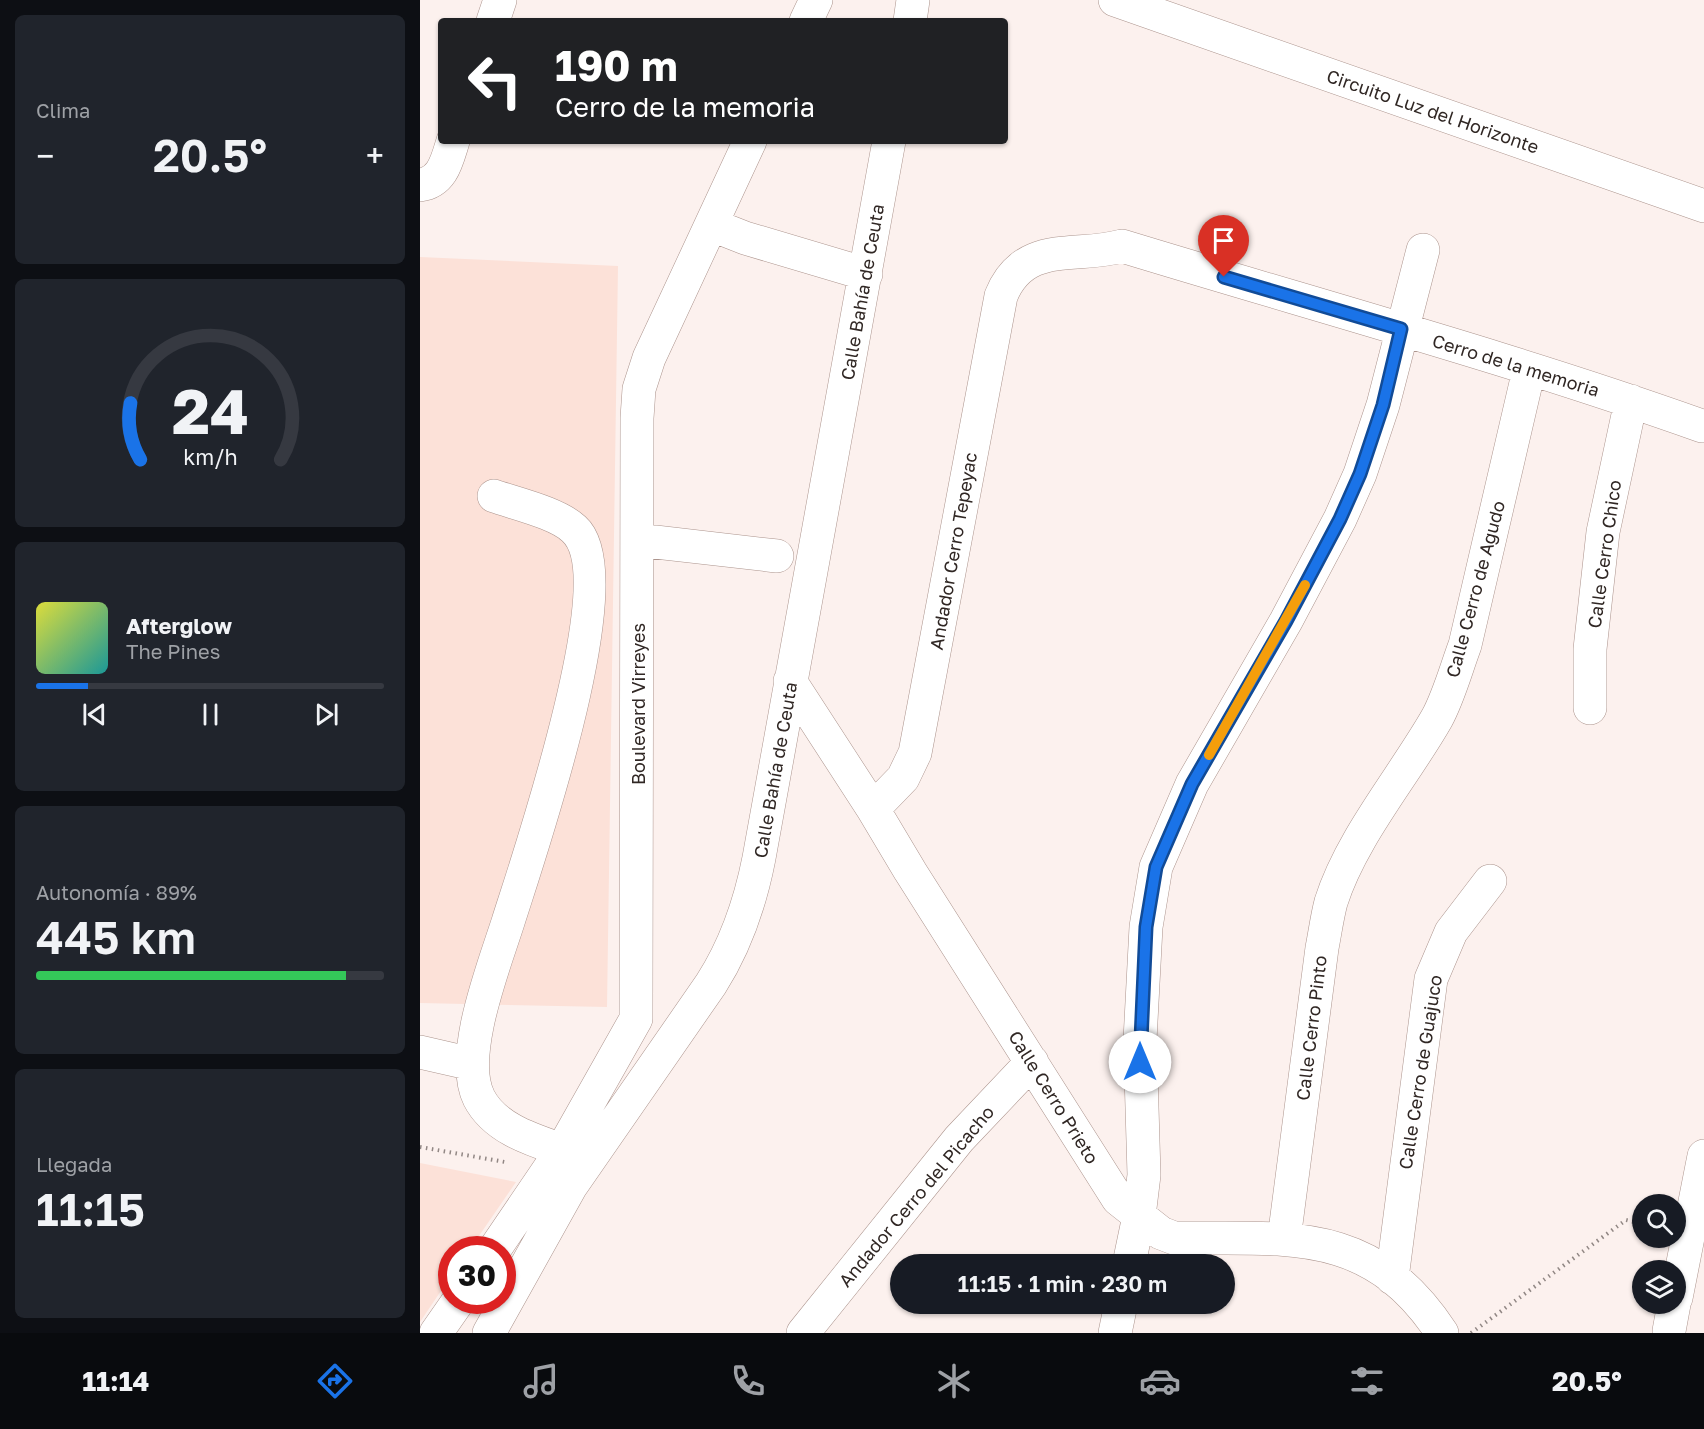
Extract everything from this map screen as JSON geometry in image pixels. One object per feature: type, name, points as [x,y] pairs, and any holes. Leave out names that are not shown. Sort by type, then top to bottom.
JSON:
[{"type":"street","points":[[494,18],[500,0]]},
{"type":"street","points":[[807,18],[816,0]]},
{"type":"street","points":[[911,18],[914,0]]},
{"type":"street","name":"Circuito Luz del Horizonte","points":[[1115,0],[1164,8],[1704,206]]},
{"type":"street","name":"Boulevard Virreyes","points":[[503,1236],[555,1160],[636,1019],[637,418],[639,389],[650,358],[749,144]]},
{"type":"street","name":"Calle Bahía de Ceuta","points":[[495,1331],[571,1186],[711,984],[734,941],[748,908],[821,526],[888,144]]},
{"type":"street","points":[[712,225],[754,241],[866,274]]},
{"type":"street","name":"Andador Cerro Tepeyac","points":[[873,809],[903,778],[915,753],[1001,296],[1007,280],[1018,269],[1051,253],[1072,250],[1107,250],[1122,246]]},
{"type":"street","name":"Cerro de la memoria","points":[[1122,246],[1401,329],[1631,401],[1702,426]]},
{"type":"street","points":[[1131,1254],[1139,1216],[1143,1175],[1140,1040],[1149,903],[1156,867],[1192,784],[1286,621],[1340,519],[1360,474],[1383,405],[1423,250]]},
{"type":"street","name":"Calle Cerro de Agudo","points":[[1370,826],[1437,717],[1465,645],[1529,369]]},
{"type":"street","name":"Calle Cerro Chico","points":[[1590,708],[1590,649],[1603,532],[1631,401]]},
{"type":"street","points":[[495,496],[553,517],[574,529],[584,543],[590,594],[579,670],[562,748],[481,1008],[472,1064],[479,1099],[491,1113],[555,1160]]},
{"type":"street","points":[[638,540],[777,556]]},
{"type":"street","name":"Calle Cerro Prieto","points":[[790,681],[1118,1199],[1161,1233],[1174,1238],[1284,1239],[1334,1247],[1364,1258],[1392,1278],[1429,1313],[1443,1333]]},
{"type":"street","name":"Calle Cerro Pinto","points":[[1284,1239],[1322,948],[1332,902],[1346,867],[1370,826]]},
{"type":"street","name":"Calle Cerro de Guajuco","points":[[1392,1278],[1431,979],[1451,932],[1490,881]]},
{"type":"street","points":[[420,1052],[472,1064]]},
{"type":"street","name":"Andador Cerro del Picacho","points":[[803,1333],[959,1139],[1032,1062]]},
{"type":"street","points":[[1686,1268],[1696,1237],[1704,1156]]},
{"type":"street","points":[[436,1333],[449,1314]]},
{"type":"street","points":[[1115,1333],[1119,1314]]},
{"type":"path","points":[[420,1147],[555,1160]]},
{"type":"path","points":[[1471,1333],[1626,1221],[1632,1222]]},
{"type":"shaded area","points":[[420,257],[618,266],[607,1007],[420,1003]]},
{"type":"shaded area","points":[[420,1163],[516,1182],[479,1236],[438,1236],[438,1295],[420,1322]]},
{"type":"slow traffic","points":[[1209,755],[1305,585]]},
{"type":"route","points":[[1140,1062],[1146,927],[1156,867],[1192,784],[1286,621],[1340,519],[1360,474],[1383,405],[1401,329],[1224,277]]}]
